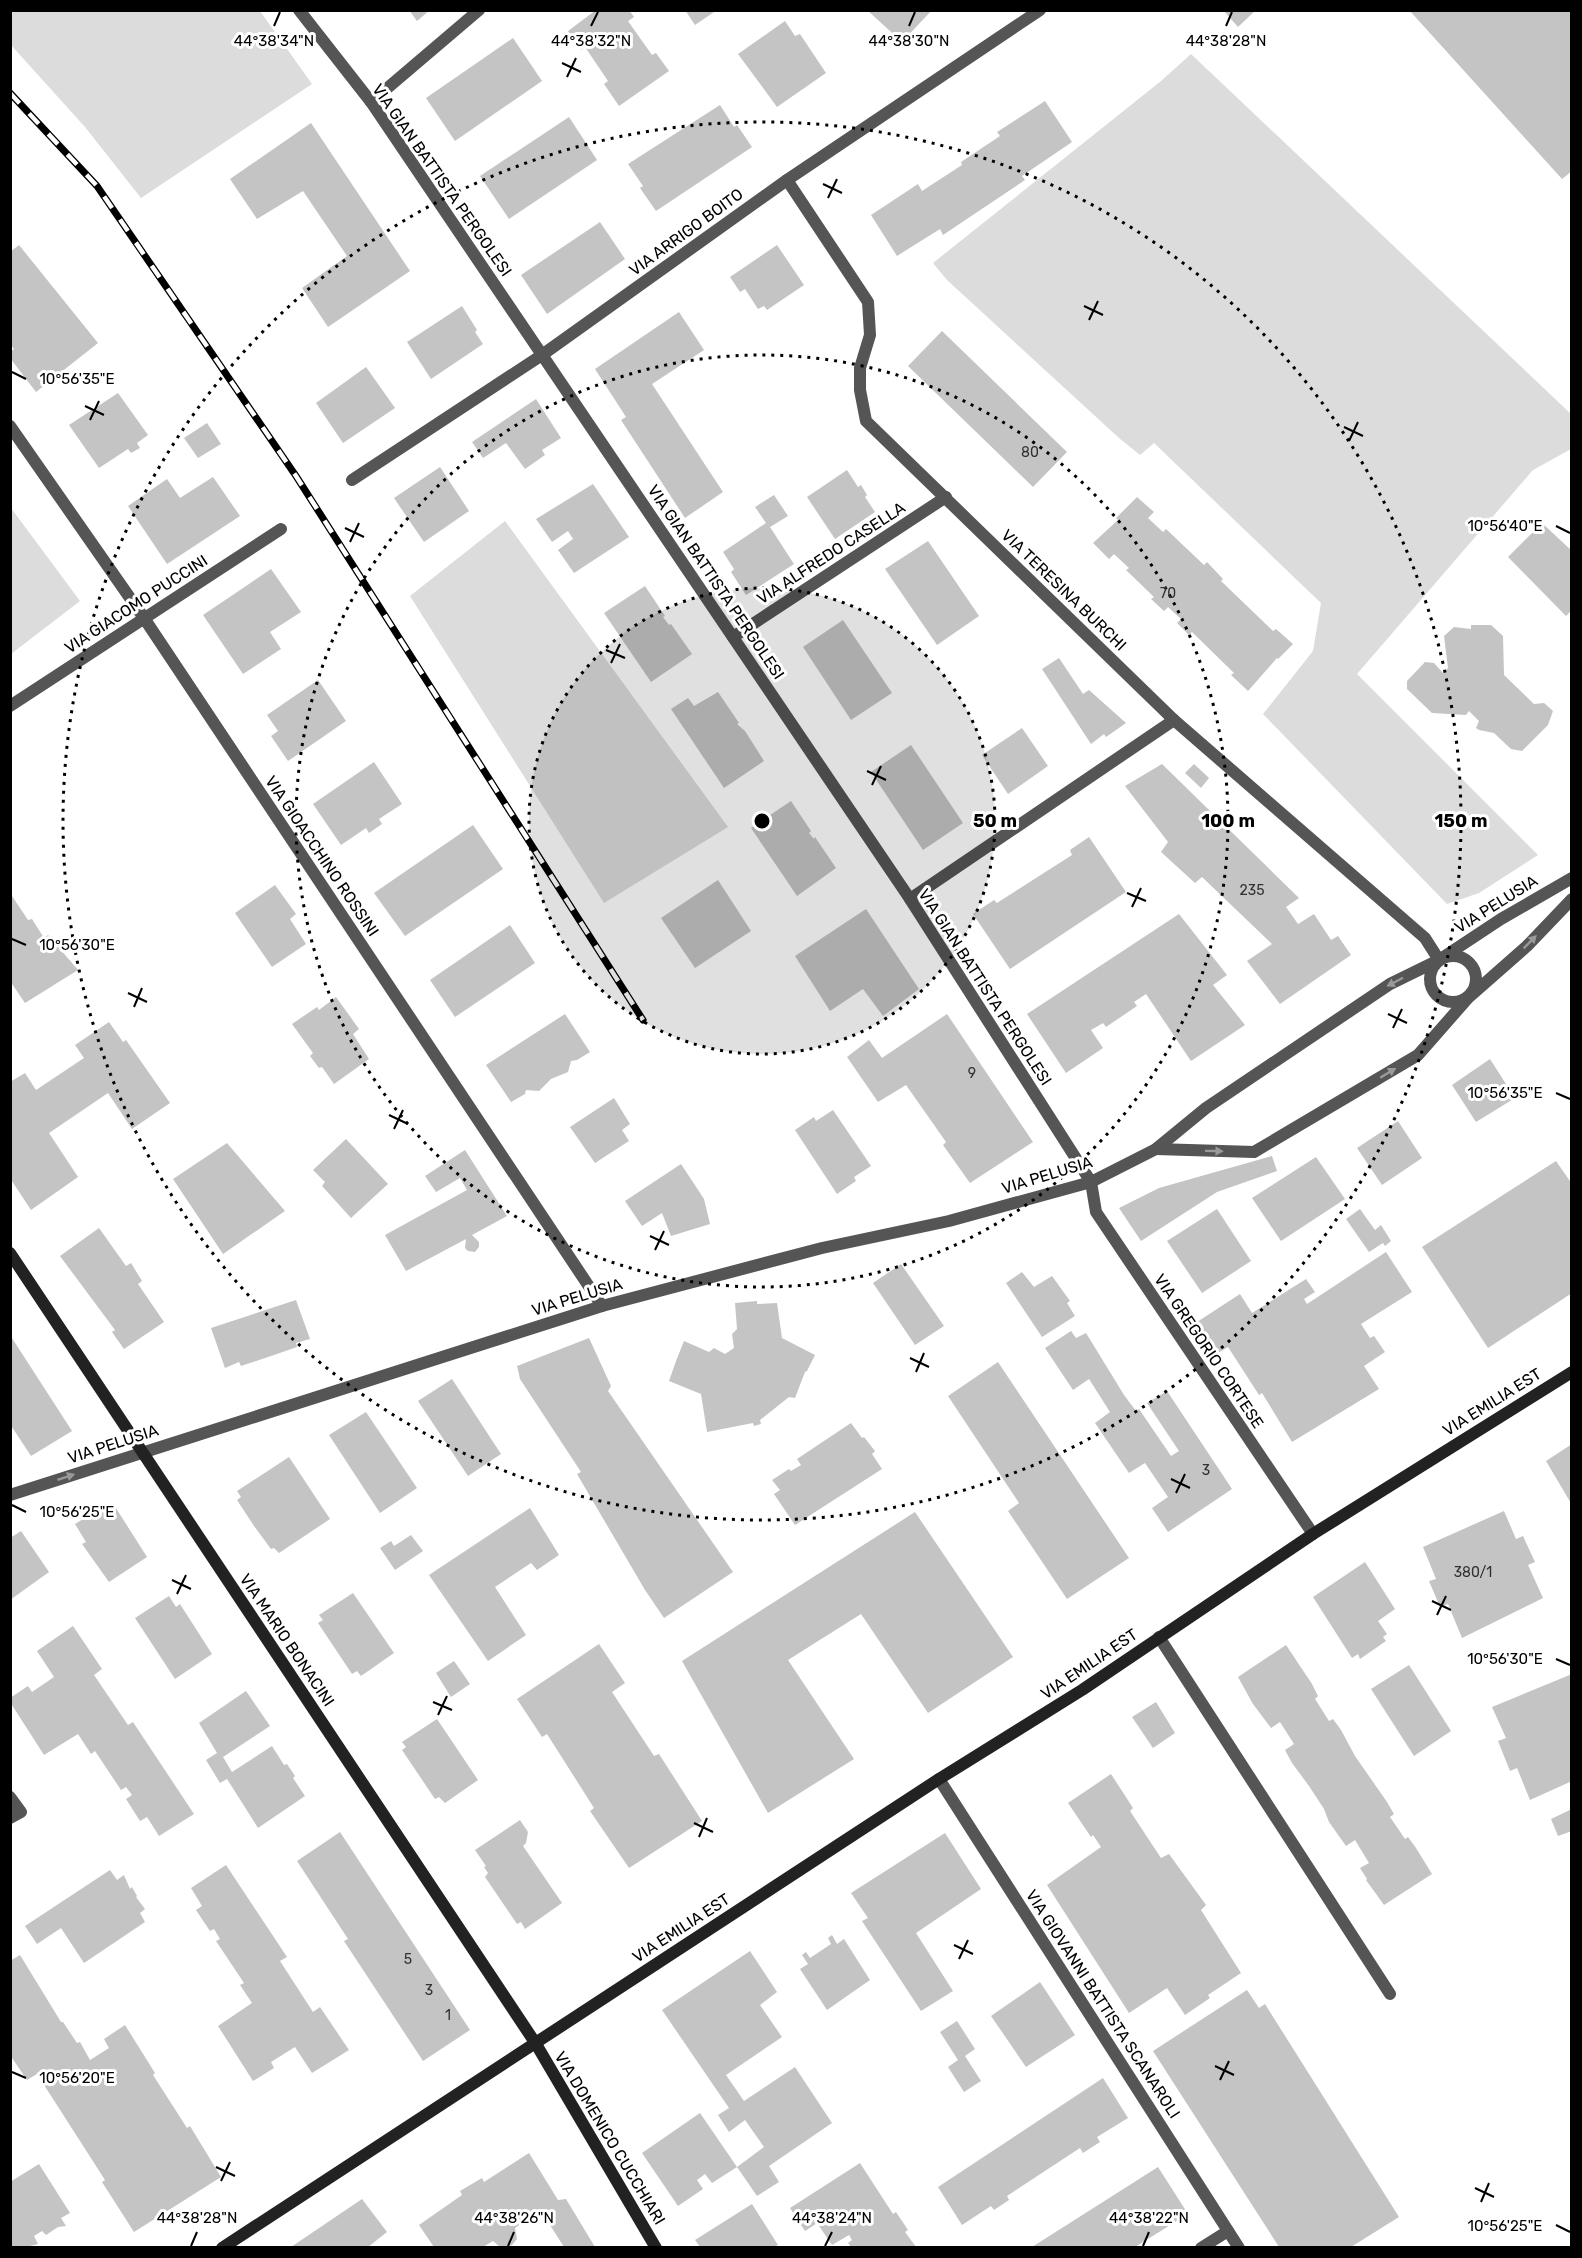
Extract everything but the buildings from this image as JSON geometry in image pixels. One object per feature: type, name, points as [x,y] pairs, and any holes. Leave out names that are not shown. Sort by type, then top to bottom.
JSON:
[{"type":"street","name":"VIA GIAN BATTISTA PERGOLESI","points":[[298,10],[370,102],[733,637],[910,899],[1091,1182]]},
{"type":"street","points":[[370,102],[479,10]]},
{"type":"street","name":"VIA ARRIGO BOITO","points":[[352,480],[542,355],[788,180],[1040,10]]},
{"type":"street","name":"VIA TERESINA BURCHI","points":[[788,180],[868,302],[870,335],[860,368],[860,390],[866,421],[1174,720],[1425,938],[1438,960]]},
{"type":"street","name":"VIA GIOACCHINO ROSSINI","points":[[10,426],[144,618],[602,1306]]},
{"type":"street","name":"VIA ALFREDO CASELLA","points":[[733,637],[946,497]]},
{"type":"street","name":"VIA GIACOMO PUCCINI","points":[[10,706],[281,529]]},
{"type":"street","points":[[910,899],[1174,720]]},
{"type":"street","name":"VIA PELUSIA","points":[[10,1495],[602,1306],[822,1248],[948,1221],[1091,1182],[1156,1149],[1206,1108],[1390,984],[1438,960],[1501,919],[1572,878]]},
{"type":"street","name":"VIA PELUSIA","points":[[1468,998],[1527,946],[1572,899]]},
{"type":"street","name":"VIA PELUSIA","points":[[1156,1149],[1254,1152],[1418,1055],[1477,985],[1476,970],[1466,959],[1452,955],[1438,960]]},
{"type":"street","points":[[1438,960],[1430,976],[1435,994],[1451,1003],[1468,998]]},
{"type":"street","name":"VIA GREGORIO CORTESE","points":[[1091,1182],[1096,1212],[1313,1533]]},
{"type":"street","name":"VIA MARIO BONACINI","points":[[10,1253],[536,2044]]},
{"type":"street","name":"VIA EMILIA EST","points":[[222,2247],[939,1779],[1082,1690],[1313,1533],[1572,1372]]},
{"type":"street","name":"VIA EMILIA EST","points":[[1159,1636],[1390,1994]]},
{"type":"street","name":"VIA GIOVANNI BATTISTA SCANAROLI","points":[[939,1779],[1239,2247]]},
{"type":"street","points":[[10,1797],[21,1812],[10,1818]]},
{"type":"street","name":"VIA DOMENICO CUCCHIARI","points":[[536,2044],[656,2247]]},
{"type":"street","points":[[1201,2247],[1228,2231]]},
{"type":"shaded area","points":[[11,10],[260,11],[312,84],[141,198],[85,127],[11,45]]},
{"type":"shaded area","points":[[1191,54],[1571,414],[1571,449],[1533,470],[1357,674],[1538,855],[1479,893],[1447,904],[1263,714],[1313,651],[1321,603],[1154,443],[1140,455],[1119,438],[947,280],[933,263],[1161,81]]},
{"type":"shaded area","points":[[11,508],[80,601],[11,654]]},
{"type":"shaded area","points":[[505,521],[728,827],[604,903],[410,596]]},
{"type":"railway","points":[[10,93],[97,186],[296,476],[643,1020]]}]
